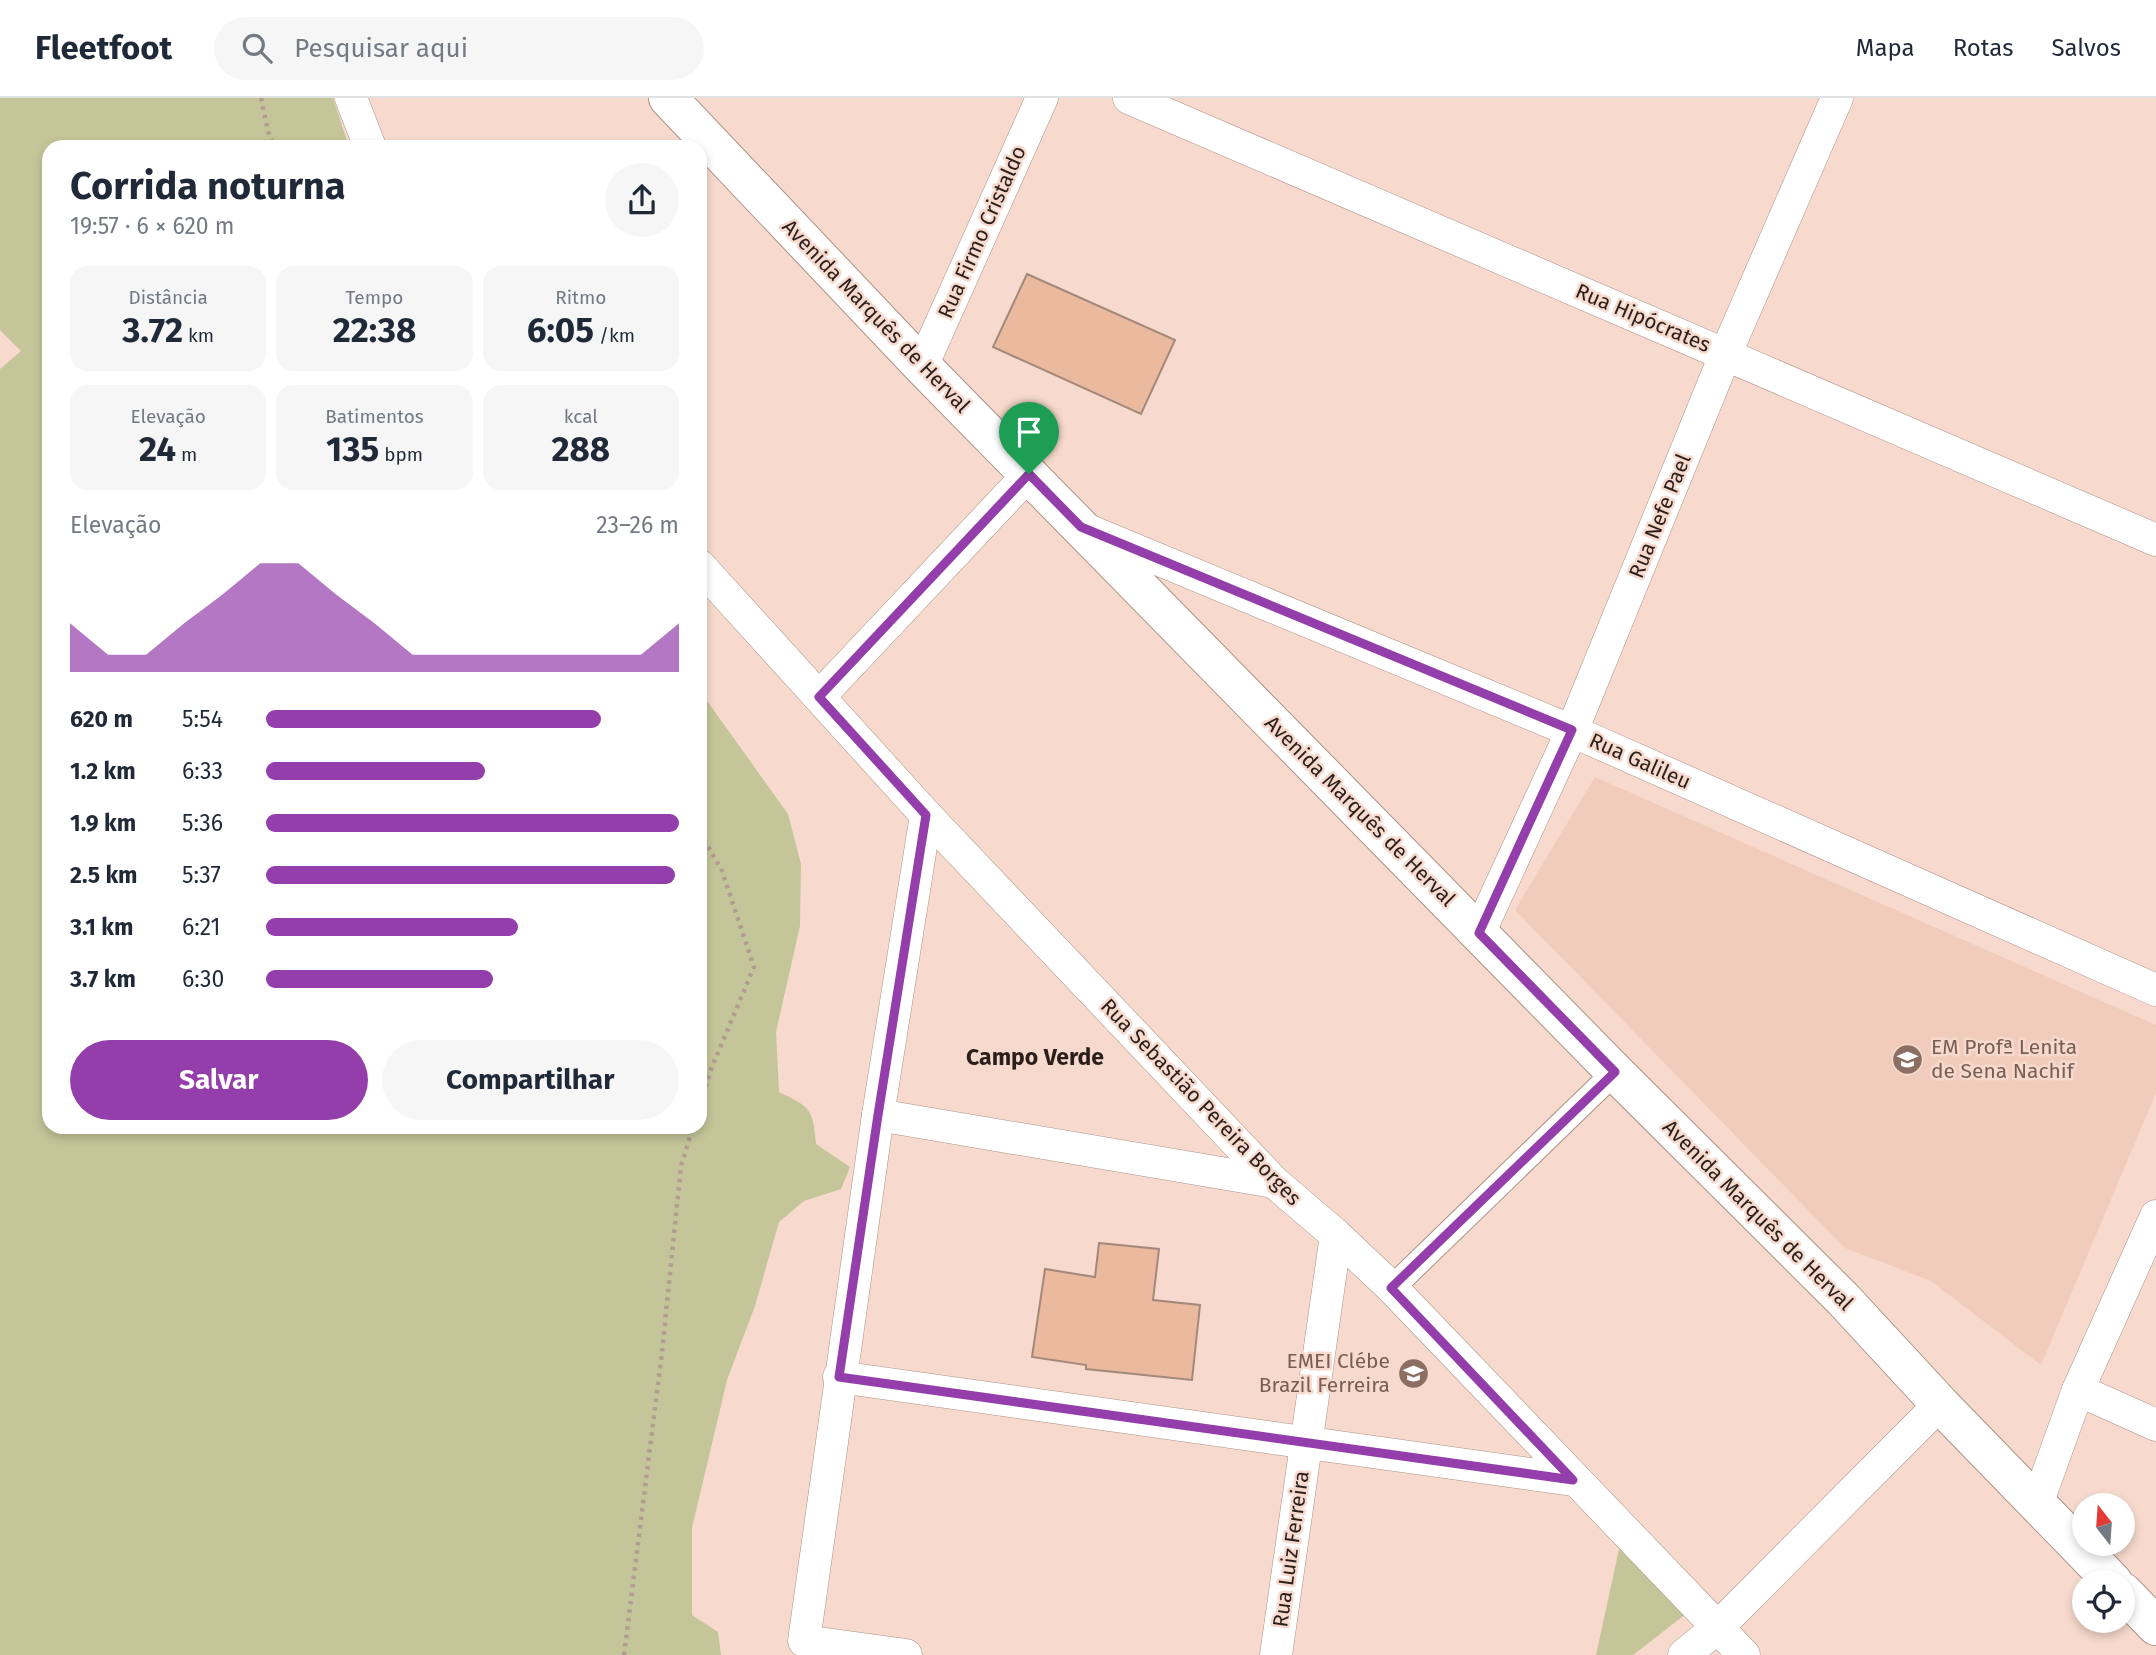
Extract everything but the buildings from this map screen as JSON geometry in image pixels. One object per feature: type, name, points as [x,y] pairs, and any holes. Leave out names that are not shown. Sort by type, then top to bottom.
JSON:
[{"type":"main road","name":"Avenida Marquês de Herval","points":[[668,98],[922,366],[1615,1072],[1843,1299],[1940,1404],[2101,1570]]},
{"type":"main road","points":[[2135,1604],[2156,1626]]},
{"type":"street","points":[[351,98],[367,140]]},
{"type":"street","name":"Rua Firmo Cristaldo","points":[[922,366],[1042,98]]},
{"type":"street","name":"Rua Hipócrates","points":[[1129,98],[1727,353],[2156,540]]},
{"type":"street","name":"Rua Nefe Pael","points":[[1479,933],[1572,730],[1727,353],[1837,98]]},
{"type":"street","points":[[819,697],[1029,474]]},
{"type":"street","name":"Rua Galileu","points":[[1081,527],[1572,730],[2156,990]]},
{"type":"street","name":"Rua Sebastião Pereira Borges","points":[[707,574],[926,815],[1274,1182],[1336,1235],[1391,1288],[1744,1655]]},
{"type":"street","points":[[906,1655],[804,1641],[839,1377],[926,815]]},
{"type":"street","points":[[1391,1288],[1615,1072]]},
{"type":"street","points":[[878,1115],[1274,1182]]},
{"type":"street","points":[[2038,1504],[2078,1390],[2156,1216]]},
{"type":"street","name":"Rua Luiz Ferreira","points":[[1276,1655],[1336,1235]]},
{"type":"street","points":[[839,1377],[1573,1480]]},
{"type":"street","points":[[2078,1390],[2156,1425]]},
{"type":"street","points":[[1684,1655],[1717,1628],[1940,1404]]},
{"type":"path","points":[[261,98],[271,140]]},
{"type":"path","points":[[707,844],[722,871],[754,967],[707,1082]]},
{"type":"path","points":[[624,1655],[662,1352],[681,1166],[691,1134]]},
{"type":"shaded area","name":"EM Profª Lenita de Sena Nachif","points":[[1595,777],[2156,1025],[2156,1093],[2041,1365],[1931,1281],[1845,1248],[1515,910]]},
{"type":"green space","points":[[0,98],[333,98],[347,140],[42,140],[42,1134],[707,1134],[707,701],[788,814],[801,864],[800,926],[776,1032],[779,1092],[808,1110],[816,1144],[850,1167],[841,1189],[804,1201],[779,1222],[755,1306],[727,1380],[692,1528],[692,1615],[718,1632],[721,1655],[0,1655],[0,369],[21,351],[0,330]]},
{"type":"green space","points":[[1621,1540],[1687,1613],[1633,1655],[1596,1655]]},
{"type":"place","name":"EM Profª Lenita de Sena Nachif","points":[[1908,1059]]},
{"type":"place","name":"EMEI Clébe Brazil Ferreira","points":[[1413,1373]]},
{"type":"district","name":"Campo Verde","points":[[1035,1057]]},
{"type":"route","points":[[1029,474],[1081,527],[1572,730],[1479,933],[1615,1072],[1391,1288],[1573,1480],[839,1377],[926,815],[819,697],[1029,474]]}]
